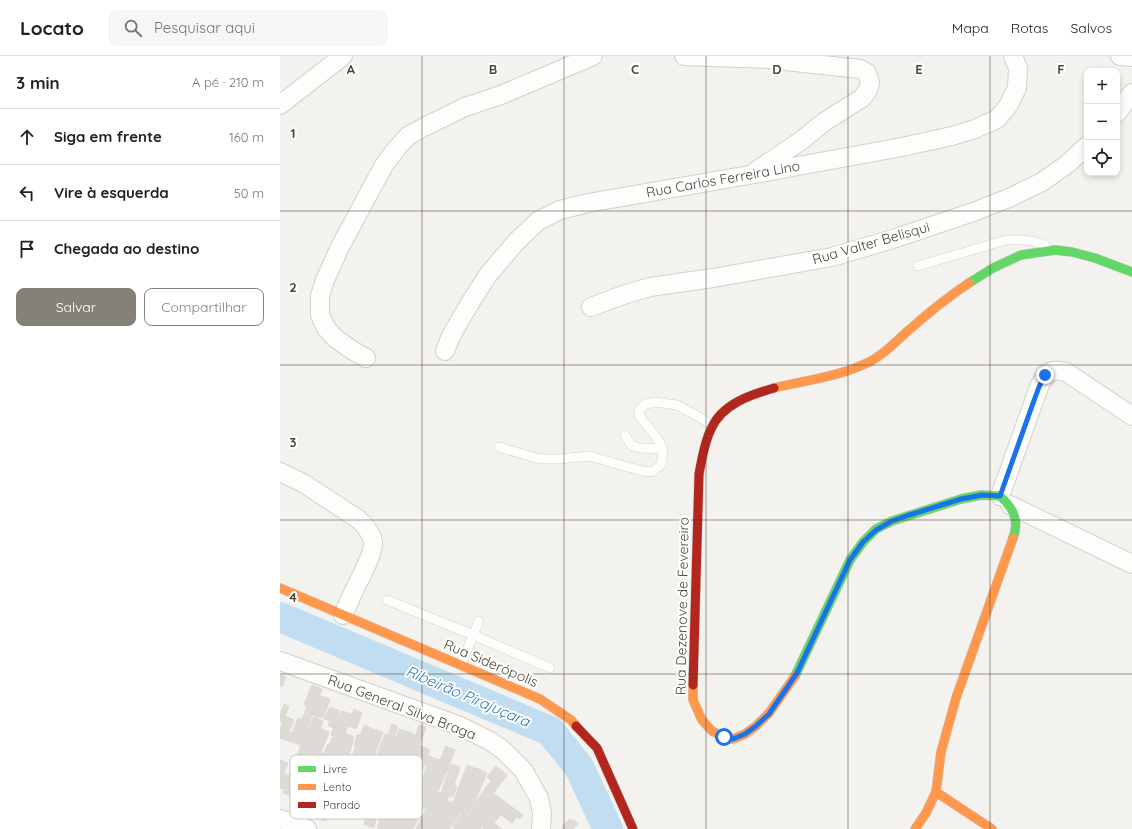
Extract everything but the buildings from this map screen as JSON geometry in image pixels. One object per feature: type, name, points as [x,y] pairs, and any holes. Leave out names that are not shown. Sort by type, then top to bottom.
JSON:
[{"type":"street","points":[[280,104],[343,56]]},
{"type":"street","points":[[366,358],[335,338],[326,328],[320,315],[320,296],[325,280],[340,247],[384,164],[408,136],[424,127],[465,107],[501,95],[593,56]]},
{"type":"street","points":[[684,56],[768,59],[860,69],[866,72],[870,82],[868,90],[862,98],[824,122],[802,140],[749,175]]},
{"type":"street","name":"Rua Carlos Ferreira Lino","points":[[445,351],[451,336],[488,275],[514,243],[538,221],[560,210],[588,203],[902,147],[952,136],[975,129],[997,119],[1008,106],[1017,88],[1018,68],[1013,56]]},
{"type":"street","points":[[1120,56],[1132,57]]},
{"type":"street","points":[[1120,109],[1132,93]]},
{"type":"street","name":"Rua Valter Belisqui","points":[[591,307],[623,294],[650,287],[713,278],[832,257],[893,240],[976,211],[1022,192],[1042,182],[1066,165],[1084,149]]},
{"type":"street","name":"Rua Dezenove de Fevereiro","points":[[1005,501],[982,495],[961,499],[892,521],[876,530],[863,542],[850,560],[797,673],[769,714],[745,734],[733,739],[724,737],[712,731],[702,720],[693,700],[699,474],[705,445],[712,425],[719,416],[727,409],[749,396],[766,390],[850,371],[870,362],[883,353],[932,310],[986,271],[1022,254],[1057,250],[1089,255],[1132,272]]},
{"type":"street","points":[[915,829],[926,813],[936,792],[942,752],[956,698],[1015,534],[1016,524],[1014,515],[1005,501],[1039,387],[1045,375],[1050,371],[1057,370],[1066,372],[1132,416]]},
{"type":"street","points":[[280,472],[303,483],[358,519],[369,533],[373,541],[371,553],[343,615]]},
{"type":"street","points":[[1005,501],[1132,564]]},
{"type":"street","name":"Rua Siderópolis","points":[[280,588],[540,699],[571,720],[597,748],[633,829]]},
{"type":"street","name":"Rua General Silva Braga","points":[[280,661],[460,726],[490,741],[503,750],[523,770],[539,798],[542,813],[541,829]]},
{"type":"street","points":[[936,792],[992,829]]},
{"type":"street","points":[[280,819],[307,829]]},
{"type":"lane","points":[[918,266],[1006,240],[1017,239],[1039,242],[1057,250]]},
{"type":"lane","points":[[499,447],[544,459],[590,456],[642,471],[652,472],[661,464],[663,449],[656,436],[639,415],[640,409],[646,404],[655,402],[677,405],[712,425]]},
{"type":"lane","points":[[625,435],[631,445],[639,448],[663,449]]},
{"type":"lane","points":[[387,600],[550,668]]},
{"type":"lane","points":[[461,665],[479,621]]},
{"type":"waterway","name":"Ribeirão Pirajuçara","points":[[280,617],[550,731],[579,767],[608,829]]},
{"type":"traffic: fast","points":[[969,283],[993,268],[1021,255],[1055,250],[1072,252],[1095,258],[1132,272]]},
{"type":"traffic: fast","points":[[795,676],[850,560],[863,542],[876,529],[892,521],[961,499],[981,495],[1000,496],[1012,510],[1014,515],[1016,526],[1013,538]]},
{"type":"traffic: slow","points":[[774,388],[834,375],[858,367],[874,359],[885,352],[931,311],[969,283]]},
{"type":"traffic: slow","points":[[915,829],[926,813],[936,792],[941,752],[956,698],[1013,538]]},
{"type":"traffic: slow","points":[[280,588],[540,699],[571,720],[576,726]]},
{"type":"traffic: slow","points":[[693,685],[693,700],[702,720],[712,731],[724,737],[733,739],[745,734],[756,726],[769,713],[795,676]]},
{"type":"traffic: slow","points":[[936,792],[992,829]]},
{"type":"traffic: jam","points":[[693,685],[699,474],[705,445],[716,420],[729,407],[746,397],[774,388]]},
{"type":"traffic: jam","points":[[576,726],[597,748],[633,829]]},
{"type":"route","points":[[724,737],[733,739],[745,734],[769,714],[797,673],[850,560],[863,542],[876,530],[892,521],[961,499],[982,495],[1000,496],[1039,387],[1045,375]]}]
